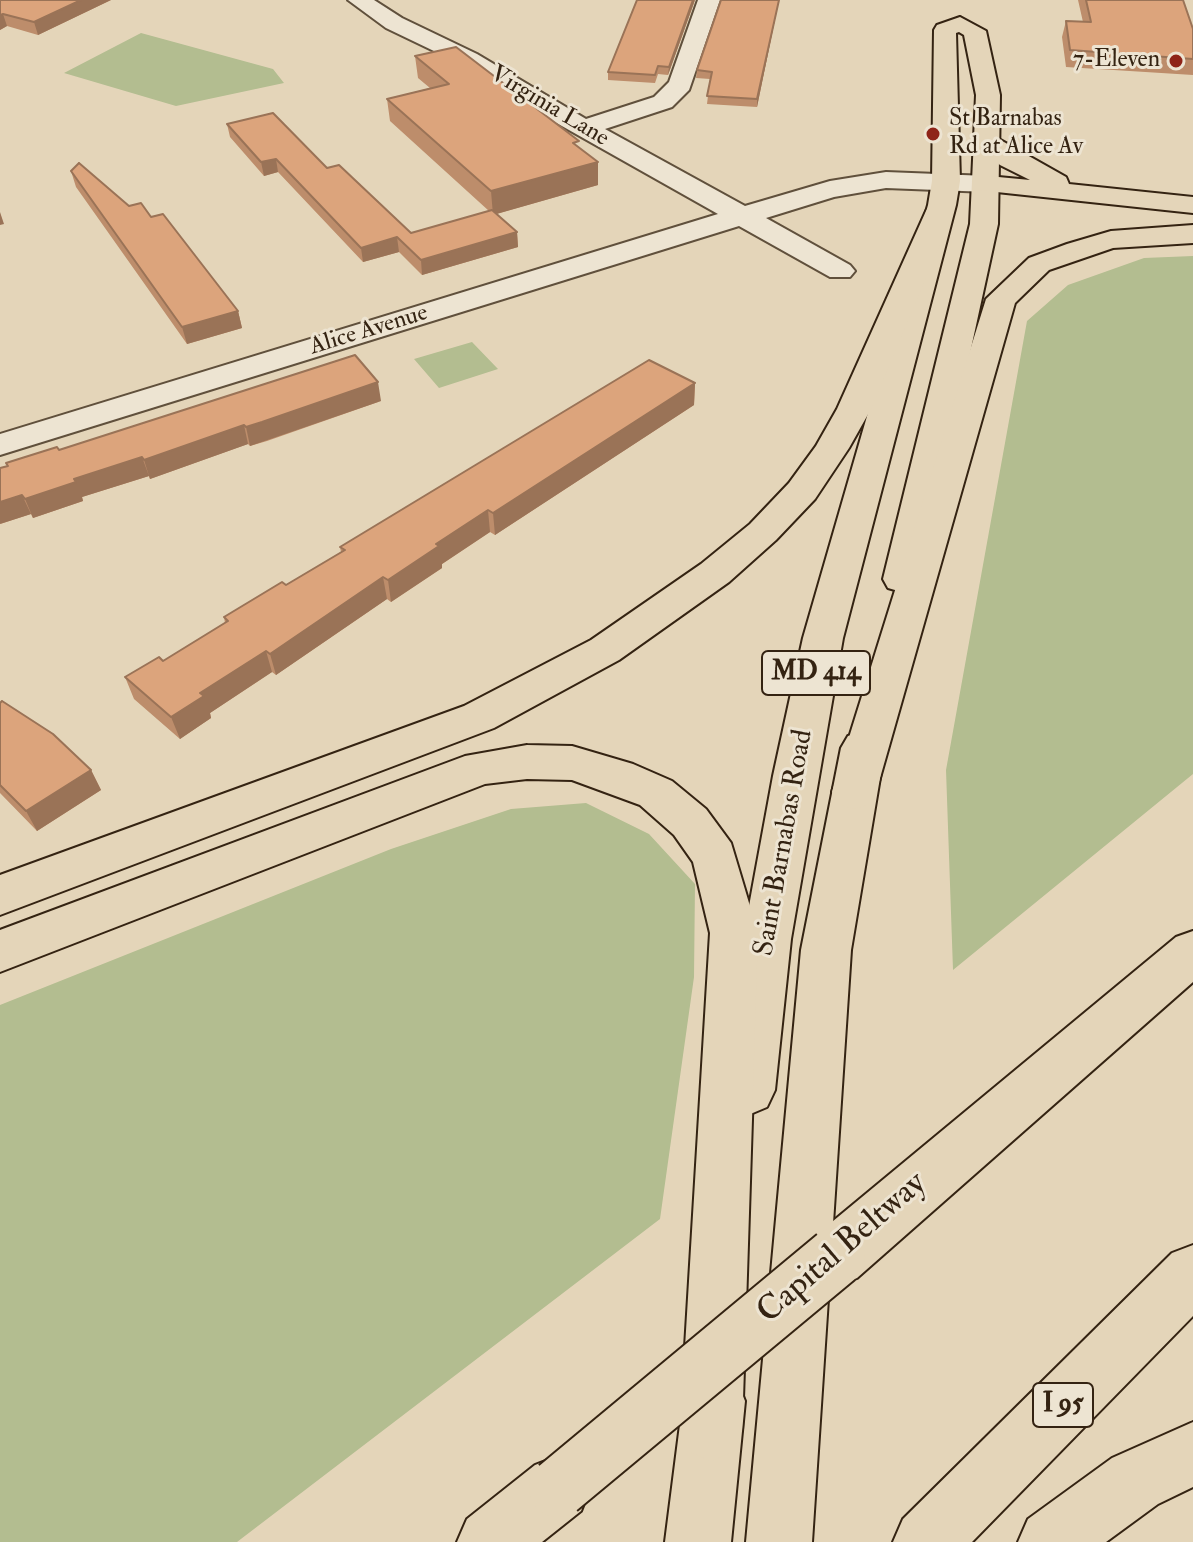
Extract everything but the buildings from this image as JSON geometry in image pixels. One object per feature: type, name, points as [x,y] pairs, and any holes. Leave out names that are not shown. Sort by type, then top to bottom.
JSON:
[{"type":"main road","name":"Saint Barnabas Road","points":[[698,1542],[757,1010],[795,776],[823,638],[943,196],[945,30],[958,12],[975,31],[984,66],[988,184],[984,224],[959,344],[883,654],[826,950],[779,1542]]},
{"type":"main road","points":[[988,141],[1043,178],[1096,196]]},
{"type":"main road","points":[[988,184],[1193,205]]},
{"type":"main road","points":[[0,895],[479,717],[605,650],[704,581],[763,532],[802,491],[832,448],[854,409],[943,196]]},
{"type":"main road","points":[[854,792],[1001,299],[1039,264],[1077,250],[1111,240],[1193,234]]},
{"type":"main road","points":[[0,951],[481,768],[527,762],[572,763],[617,776],[656,793],[690,822],[715,856],[734,933],[711,1430]]},
{"type":"main road","name":"Capital Beltway","points":[[490,1542],[1193,952]]},
{"type":"main road","name":"I 95","points":[[929,1539],[1193,1274]]},
{"type":"main road","points":[[1051,1542],[1135,1481],[1193,1454]]},
{"type":"street","name":"Virginia Lane","points":[[359,0],[394,23],[469,59],[738,217],[840,271]]},
{"type":"street","points":[[583,128],[663,102],[680,85],[709,0]]},
{"type":"street","points":[[738,217],[857,183],[943,196],[988,184]]},
{"type":"street","name":"Alice Avenue","points":[[0,445],[738,217]]},
{"type":"green space","points":[[141,33],[273,69],[284,83],[176,106],[64,73]]},
{"type":"green space","points":[[1193,256],[1193,774],[953,970],[946,770],[1027,321],[1068,285],[1144,258]]},
{"type":"green space","points":[[472,342],[498,369],[439,388],[414,359]]},
{"type":"green space","points":[[586,803],[649,834],[695,884],[694,977],[660,1219],[237,1542],[0,1542],[0,1005],[391,849],[511,809]]},
{"type":"place","name":"7-Eleven","points":[[1176,61]]},
{"type":"place","name":"St Barnabas Rd at Alice Av","points":[[933,134]]}]
